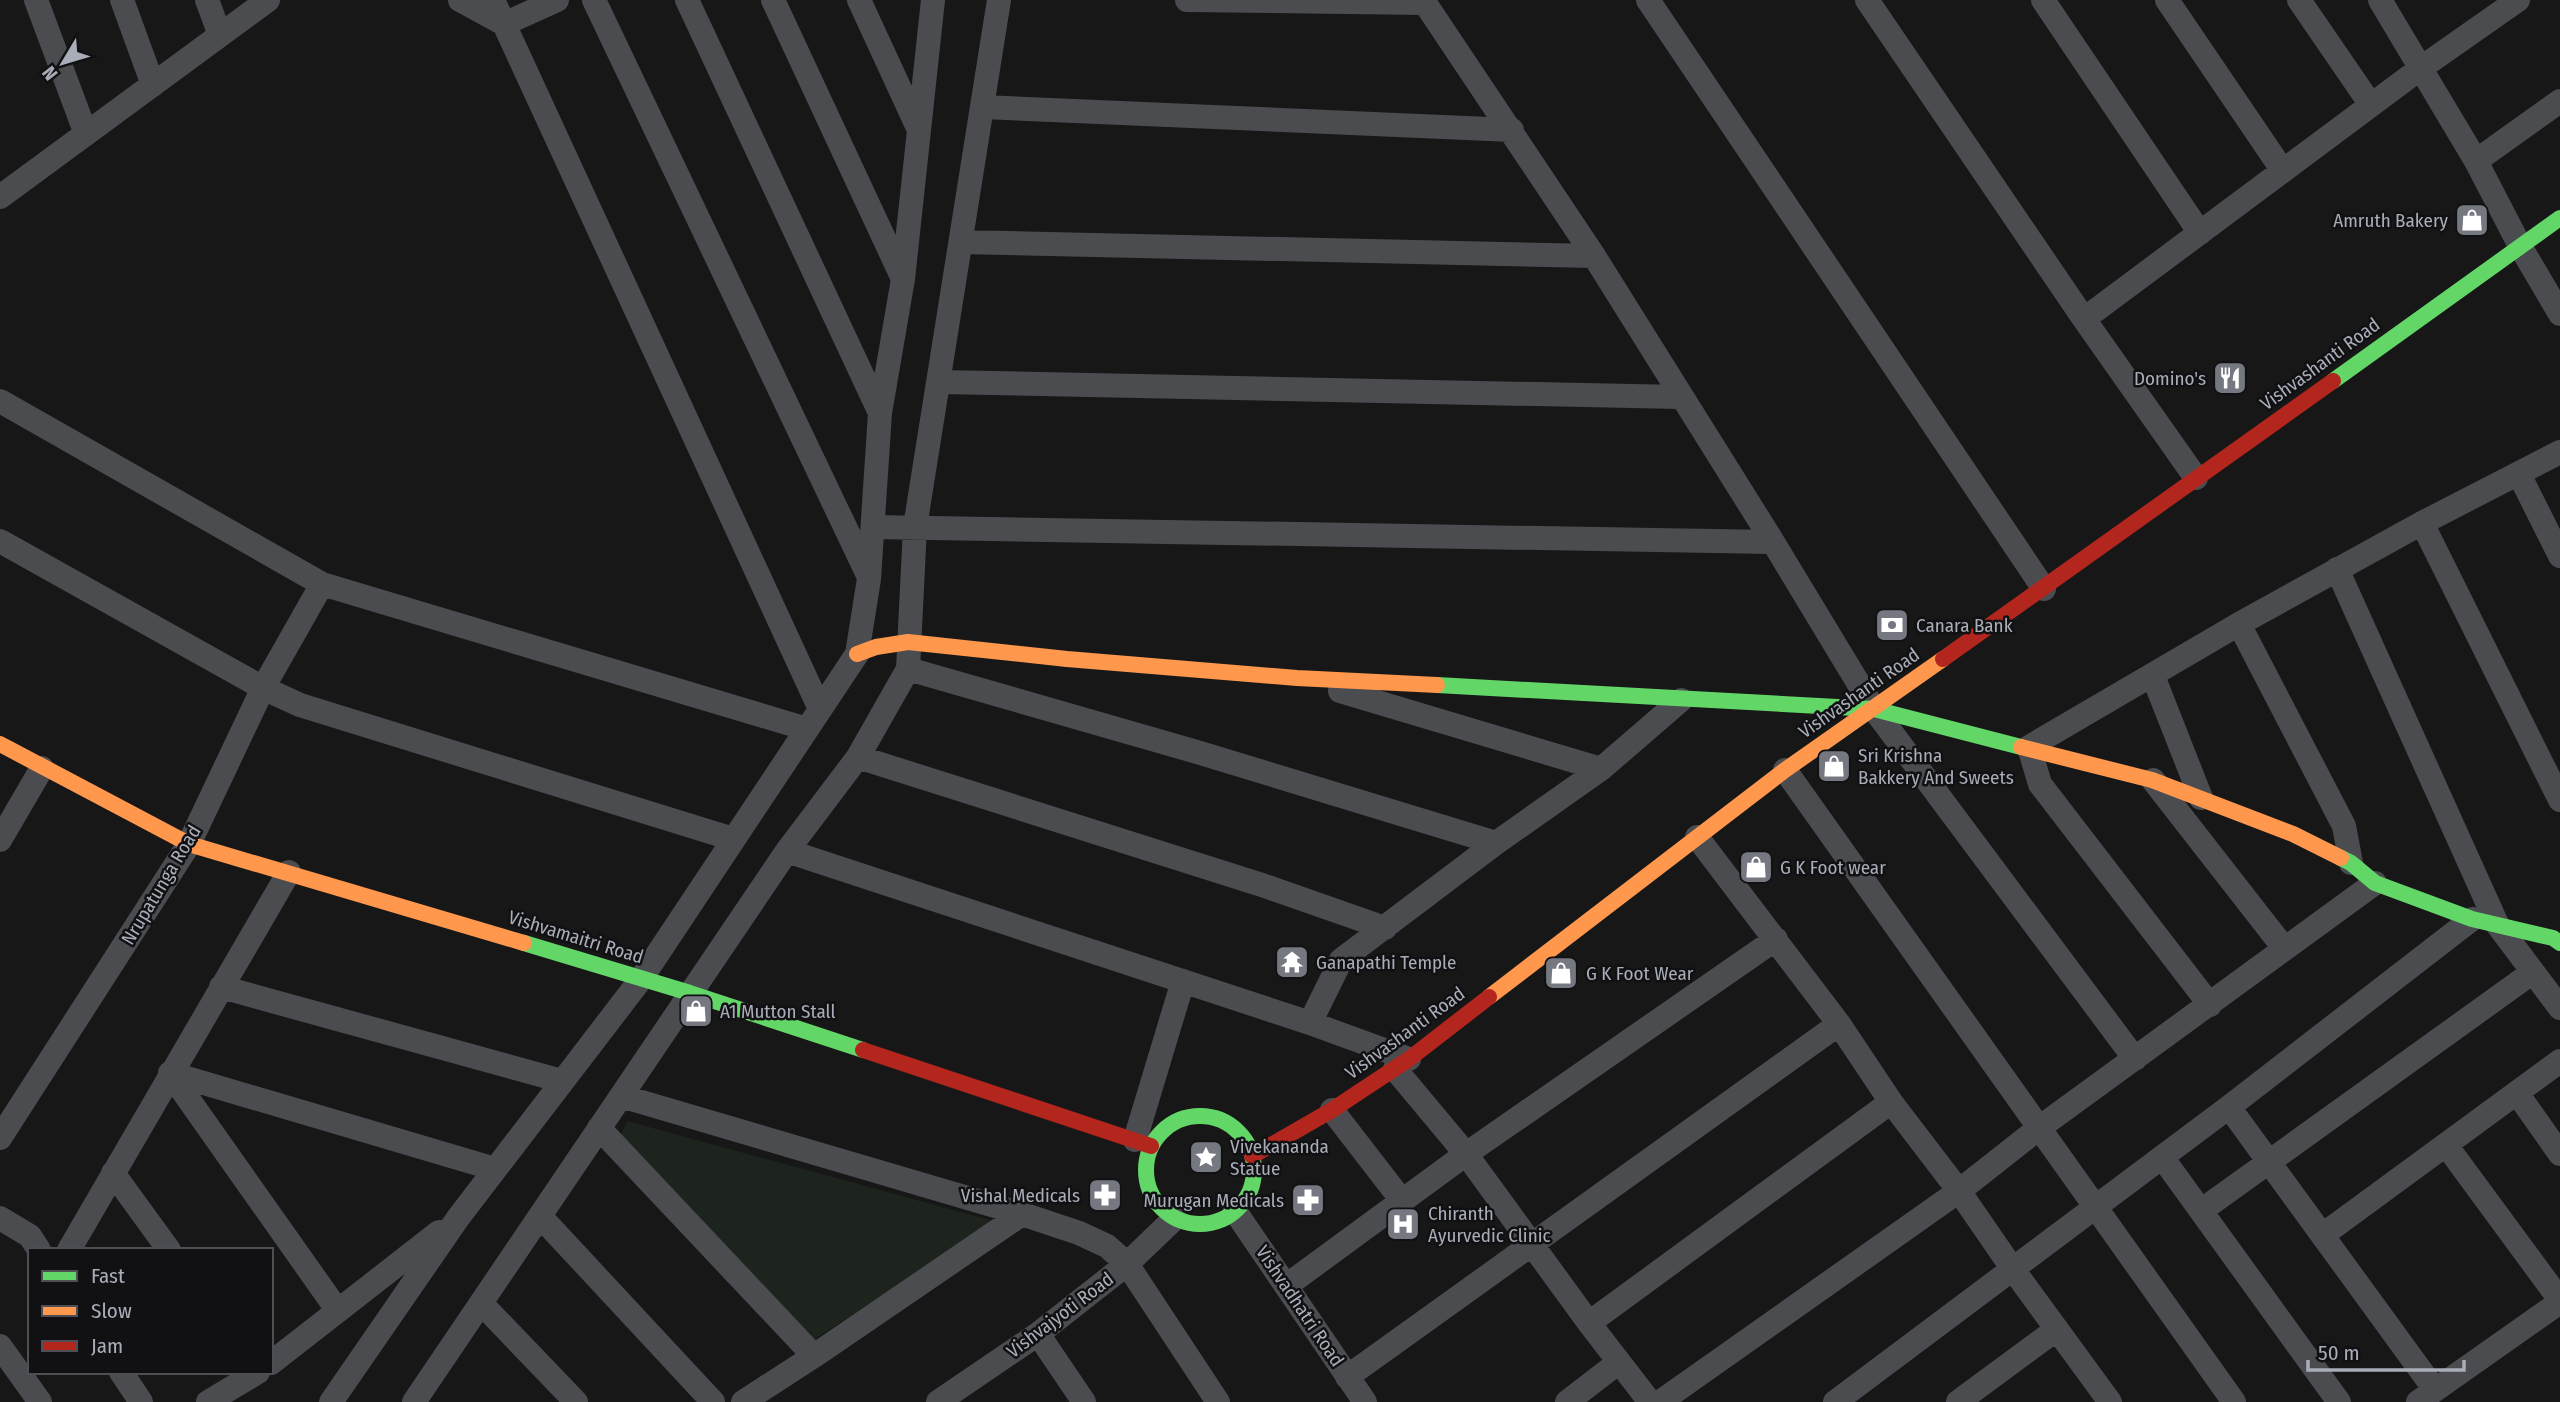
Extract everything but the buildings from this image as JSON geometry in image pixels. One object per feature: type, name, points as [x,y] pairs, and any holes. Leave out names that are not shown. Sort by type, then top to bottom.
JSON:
[{"type":"street","points":[[36,0],[86,134]]},
{"type":"street","points":[[122,0],[153,85]]},
{"type":"street","points":[[207,0],[220,35]]},
{"type":"street","points":[[0,196],[268,0]]},
{"type":"street","points":[[460,0],[504,24]]},
{"type":"street","points":[[493,0],[820,709]]},
{"type":"street","points":[[504,24],[557,0]]},
{"type":"street","points":[[594,0],[869,579]]},
{"type":"street","points":[[687,0],[880,413]]},
{"type":"street","points":[[773,0],[903,279]]},
{"type":"street","points":[[859,0],[918,129]]},
{"type":"street","points":[[331,1402],[458,1217],[641,979],[857,654],[869,579],[880,413],[903,279],[933,0]]},
{"type":"street","points":[[427,1396],[481,1303],[690,993],[787,851],[858,757],[908,669],[915,527],[999,0]]},
{"type":"street","points":[[1187,0],[1424,2],[1594,256],[1874,709],[2135,1059]]},
{"type":"street","points":[[1648,0],[2044,589]]},
{"type":"street","points":[[1867,0],[2196,478]]},
{"type":"street","points":[[2043,0],[2200,233]]},
{"type":"street","points":[[2168,0],[2283,170]]},
{"type":"street","points":[[2298,0],[2371,105]]},
{"type":"street","points":[[2380,0],[2476,160],[2520,246],[2560,314]]},
{"type":"street","points":[[2084,318],[2421,68],[2518,0]]},
{"type":"street","points":[[2476,160],[2560,101]]},
{"type":"street","points":[[983,107],[1512,130]]},
{"type":"street","name":"Vishvashanti Road","points":[[1252,1156],[1332,1110],[1402,1064],[1785,770],[2044,589],[2560,218]]},
{"type":"street","points":[[961,242],[1594,256]]},
{"type":"street","points":[[939,382],[1680,397]]},
{"type":"street","points":[[0,401],[322,584],[807,729]]},
{"type":"street","points":[[2029,747],[2337,569],[2560,452]]},
{"type":"street","points":[[2519,474],[2560,556]]},
{"type":"street","points":[[2423,523],[2560,800]]},
{"type":"street","points":[[873,527],[1773,542]]},
{"type":"street","points":[[0,541],[262,688],[300,705],[733,839]]},
{"type":"street","points":[[2337,569],[2497,924],[2560,1008]]},
{"type":"street","name":"Nrupatunga Road","points":[[0,1138],[189,844],[262,688],[322,584]]},
{"type":"street","points":[[2239,624],[2344,825],[2351,863]]},
{"type":"street","points":[[857,654],[876,647],[908,642],[1067,659],[1297,678],[1874,709],[2152,780],[2294,834],[2351,863],[2375,883],[2472,919],[2553,938],[2560,943]]},
{"type":"street","points":[[908,669],[1197,752],[1496,843]]},
{"type":"street","points":[[2153,676],[2201,799]]},
{"type":"street","points":[[1297,678],[1601,769]]},
{"type":"street","points":[[1310,1023],[1341,960],[1496,843],[1601,769],[1681,700]]},
{"type":"street","name":"Vishvamaitri Road","points":[[0,744],[189,844],[690,993],[1143,1143]]},
{"type":"street","points":[[2029,747],[2040,784],[2210,1005]]},
{"type":"street","points":[[858,757],[1262,885],[1385,928]]},
{"type":"street","points":[[0,840],[42,768]]},
{"type":"street","points":[[1785,770],[2234,1402]]},
{"type":"street","points":[[2152,780],[2284,948]]},
{"type":"street","points":[[1697,837],[1839,1024],[1891,1102],[1959,1191],[2110,1402]]},
{"type":"street","points":[[787,851],[1310,1023],[1402,1064],[1589,1323],[1650,1402]]},
{"type":"street","points":[[70,1248],[289,872]]},
{"type":"street","points":[[1660,1402],[1959,1191],[2039,1128],[2375,883]]},
{"type":"street","points":[[1835,1402],[2229,1107],[2472,919]]},
{"type":"street","points":[[1286,1286],[1466,1154],[1776,939]]},
{"type":"street","points":[[2202,1210],[2533,972]]},
{"type":"street","points":[[1143,1143],[1181,1118],[1199,1115],[1217,1118],[1233,1127],[1245,1140],[1252,1156],[1254,1174],[1250,1191],[1235,1210],[1210,1223],[1192,1223],[1175,1218],[1161,1207],[1151,1193],[1143,1143],[1183,981]]},
{"type":"street","points":[[221,987],[562,1081]]},
{"type":"street","points":[[1348,1377],[1839,1024]]},
{"type":"street","points":[[2324,1234],[2560,1061]]},
{"type":"street","points":[[170,1073],[495,1170]]},
{"type":"street","points":[[170,1073],[338,1311]]},
{"type":"street","points":[[2517,1093],[2560,1154]]},
{"type":"street","points":[[621,1096],[1022,1214],[1107,1245],[1127,1264],[1218,1402]]},
{"type":"street","points":[[1589,1323],[1891,1102]]},
{"type":"street","points":[[2229,1107],[2324,1234],[2426,1396],[2560,1301],[2446,1145]]},
{"type":"street","points":[[1332,1110],[1403,1202]]},
{"type":"street","points":[[599,1128],[814,1356]]},
{"type":"street","points":[[2162,1157],[2340,1402]]},
{"type":"street","points":[[113,1173],[168,1248]]},
{"type":"street","name":"Vishvadhatri Road","points":[[1235,1210],[1365,1402]]},
{"type":"street","points":[[743,1402],[778,1393],[814,1356],[1022,1214]]},
{"type":"street","points":[[540,1216],[713,1402]]},
{"type":"street","points":[[273,1361],[458,1217]]},
{"type":"street","points":[[0,1218],[30,1236],[38,1248]]},
{"type":"street","name":"Vishvajyoti Road","points":[[938,1402],[1038,1334],[1127,1264],[1175,1218]]},
{"type":"street","points":[[481,1303],[576,1402]]},
{"type":"street","points":[[1958,1402],[2057,1329]]},
{"type":"street","points":[[1038,1334],[1084,1402]]},
{"type":"street","points":[[0,1346],[35,1400]]},
{"type":"street","points":[[1567,1402],[1619,1362]]},
{"type":"street","points":[[122,1374],[141,1402]]},
{"type":"street","points":[[208,1402],[255,1374]]},
{"type":"shaded area","points":[[627,1121],[997,1222],[813,1340],[620,1137]]},
{"type":"traffic: fast","points":[[2333,381],[2560,218]]},
{"type":"traffic: fast","points":[[1437,685],[1874,709],[2021,747]]},
{"type":"traffic: fast","points":[[2341,858],[2375,883],[2472,919],[2553,938],[2560,943]]},
{"type":"traffic: fast","points":[[524,943],[690,993],[863,1050]]},
{"type":"traffic: fast","points":[[1200,1116],[1221,1120],[1238,1132],[1250,1149],[1254,1170],[1250,1191],[1238,1208],[1221,1220],[1200,1224],[1179,1220],[1162,1208],[1150,1191],[1146,1170],[1150,1149],[1162,1132],[1179,1120],[1200,1116]]},
{"type":"traffic: slow","points":[[857,654],[876,647],[908,642],[1067,659],[1297,678],[1437,685]]},
{"type":"traffic: slow","points":[[1489,997],[1785,770],[1943,659]]},
{"type":"traffic: slow","points":[[0,744],[189,844],[524,943]]},
{"type":"traffic: slow","points":[[2021,747],[2152,780],[2293,834],[2341,858]]},
{"type":"traffic: jam","points":[[1943,659],[2333,381]]},
{"type":"traffic: jam","points":[[1252,1156],[1332,1110],[1409,1059],[1489,997]]},
{"type":"traffic: jam","points":[[863,1050],[1151,1146]]},
{"type":"place","name":"Amruth Bakery","points":[[2472,220]]},
{"type":"place","name":"Domino's","points":[[2230,378]]},
{"type":"place","name":"Canara Bank","points":[[1892,625]]},
{"type":"place","name":"Sri Krishna Bakkery And Sweets","points":[[1834,766]]},
{"type":"place","name":"G K Foot wear","points":[[1756,867]]},
{"type":"place","name":"Ganapathi Temple","points":[[1292,962]]},
{"type":"place","name":"G K Foot Wear","points":[[1561,973]]},
{"type":"place","name":"A1 Mutton Stall","points":[[696,1011]]},
{"type":"place","name":"Vivekananda Statue","points":[[1206,1157]]},
{"type":"place","name":"Vishal Medicals","points":[[1105,1195]]},
{"type":"place","name":"Murugan Medicals","points":[[1308,1200]]},
{"type":"place","name":"Chiranth Ayurvedic Clinic","points":[[1403,1224]]}]
